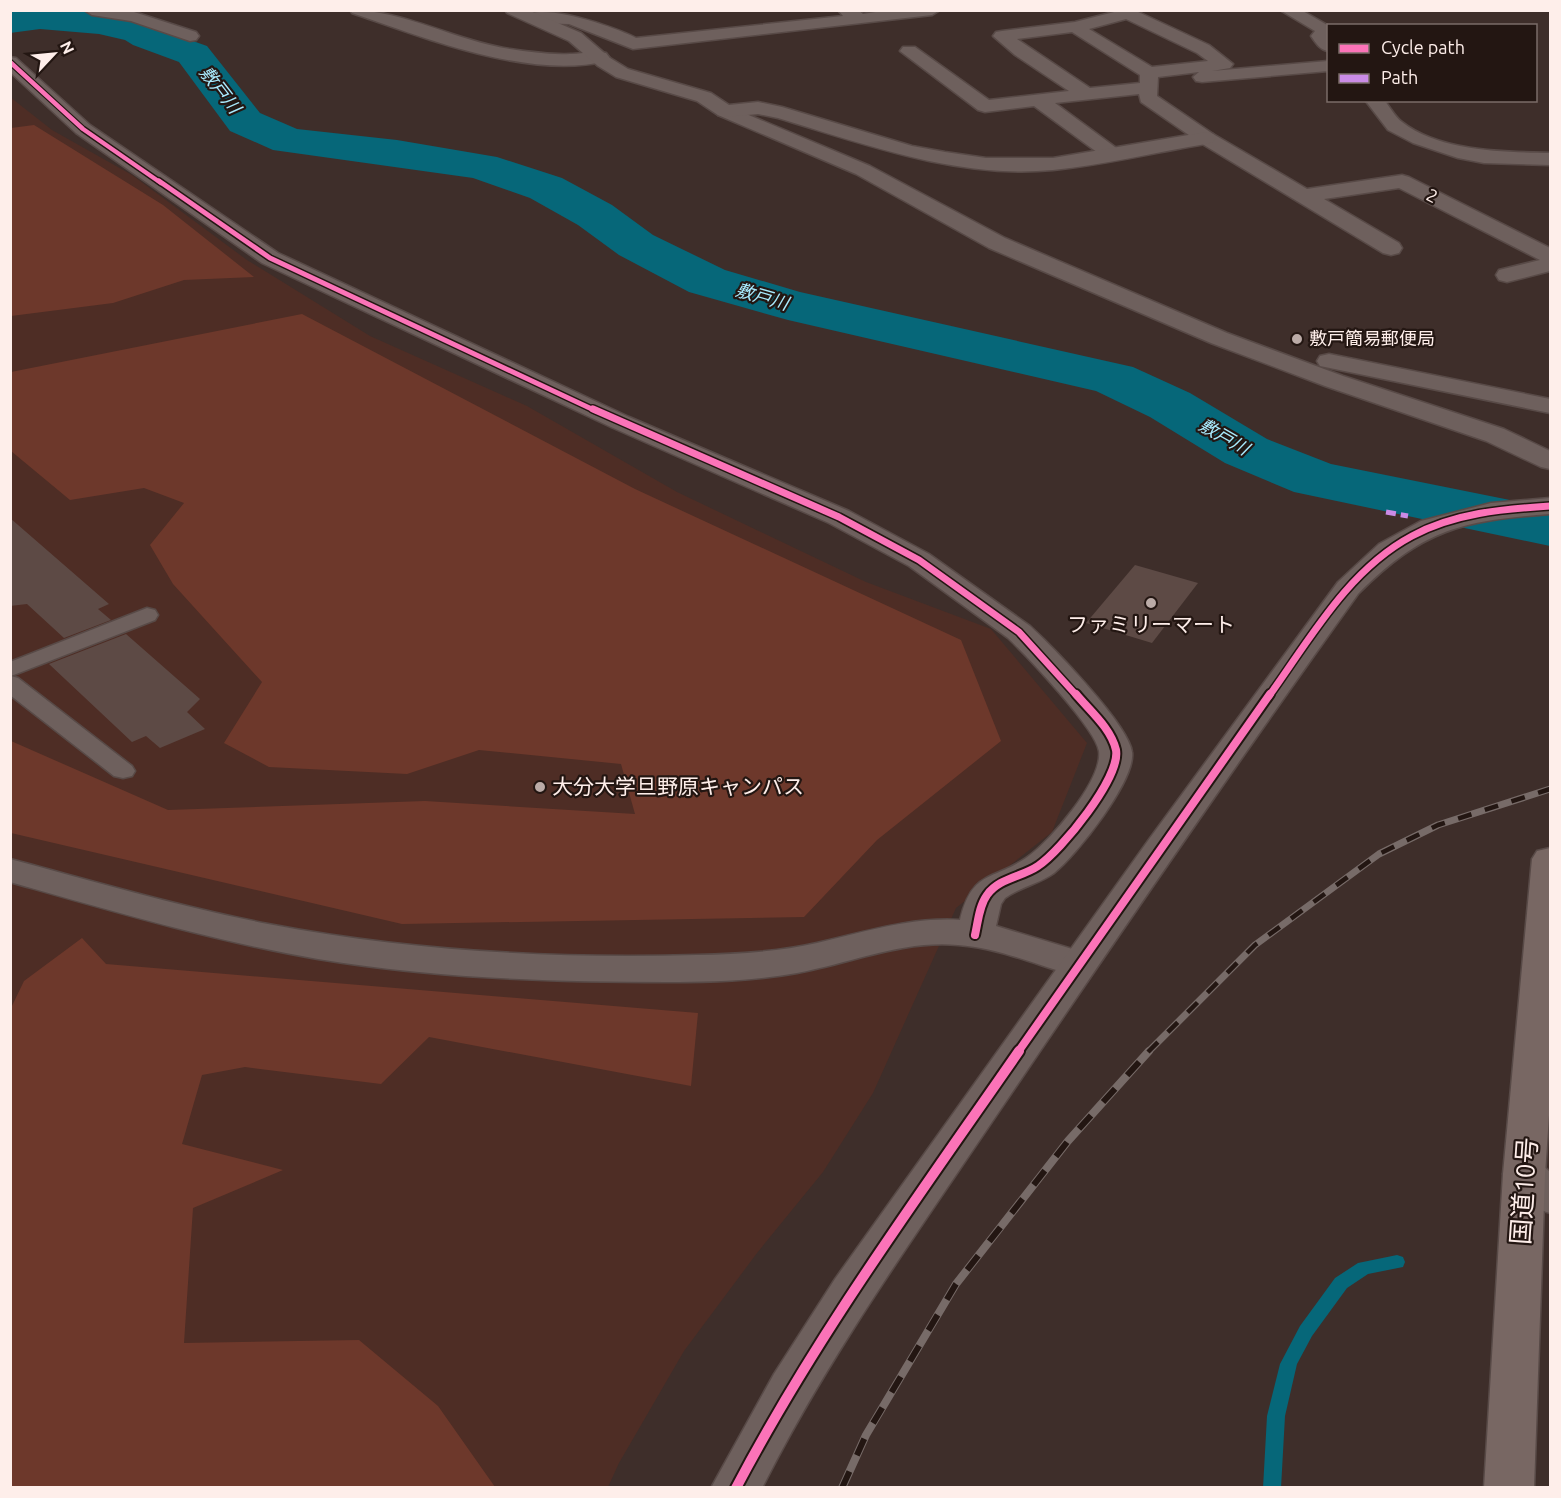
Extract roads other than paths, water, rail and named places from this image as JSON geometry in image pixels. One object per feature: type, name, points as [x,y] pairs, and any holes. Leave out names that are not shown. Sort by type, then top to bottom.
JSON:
[{"type":"highway","name":"国道10号","points":[[1509,1488],[1538,1185],[1549,879]]},
{"type":"street","points":[[92,10],[134,17],[190,36]]},
{"type":"street","points":[[358,10],[478,47],[513,54],[578,60],[600,57]]},
{"type":"street","points":[[387,20],[420,10]]},
{"type":"street","points":[[513,10],[575,37],[622,73],[704,97],[725,111],[863,170],[997,243],[1219,338],[1324,377],[1495,435],[1551,461]]},
{"type":"street","points":[[531,18],[571,19],[617,34],[633,44],[853,15],[932,10]]},
{"type":"street","points":[[1288,10],[1325,30],[1320,36],[1327,44]]},
{"type":"street","points":[[909,51],[985,106],[1088,94],[1148,84],[1224,64],[1203,49],[1128,14],[1076,27],[1002,36],[1021,51],[1088,94]]},
{"type":"street","points":[[1076,27],[1148,84],[1160,89],[1163,81],[1327,66]]},
{"type":"street","points":[[10,62],[83,129],[270,258],[620,422],[839,517],[920,560],[1019,632],[1034,646],[1108,732],[1117,756],[1107,784],[1052,857],[1037,868],[1007,880],[986,896],[975,935]]},
{"type":"street","points":[[1148,84],[1148,98],[1206,138],[1391,248]]},
{"type":"street","points":[[1038,100],[1112,154]]},
{"type":"street","points":[[1376,102],[1395,126],[1420,139],[1465,154],[1484,157],[1551,159]]},
{"type":"street","points":[[725,111],[758,108],[909,151],[986,164],[1053,164],[1206,138]]},
{"type":"street","name":"2","points":[[1305,196],[1402,181],[1551,256]]},
{"type":"street","points":[[1507,275],[1551,264]]},
{"type":"street","points":[[1219,338],[1551,406]]},
{"type":"street","points":[[736,1488],[766,1426],[806,1361],[1078,964],[1348,588],[1396,545],[1414,535],[1465,518],[1518,508],[1551,506]]},
{"type":"street","points":[[10,870],[215,925],[269,937],[435,960],[620,968],[707,968],[796,960],[896,937],[958,932],[997,938],[1078,964]]},
{"type":"lane","points":[[10,670],[147,615]]},
{"type":"lane","points":[[10,682],[123,771]]},
{"type":"waterway","name":"敷戸川","points":[[10,22],[40,18],[99,23],[137,31],[146,37],[193,54],[245,122],[288,141],[397,153],[481,166],[546,188],[595,215],[636,245],[707,281],[788,305],[1114,379],[1170,405],[1246,451],[1315,479],[1550,527]]},
{"type":"waterway","points":[[1272,1488],[1276,1416],[1289,1364],[1306,1331],[1341,1283],[1364,1268],[1397,1262]]},
{"type":"railway","points":[[1149,1051],[1255,945],[1379,854],[1438,825],[1550,789]]},
{"type":"railway","points":[[842,1488],[866,1435],[956,1284],[1068,1141],[1149,1051]]},
{"type":"place","name":"敷戸簡易郵便局","points":[[1297,339]]},
{"type":"place","name":"ファミリーマート","points":[[1151,603]]},
{"type":"place","name":"大分大学旦野原キャンパス","points":[[540,787]]}]
